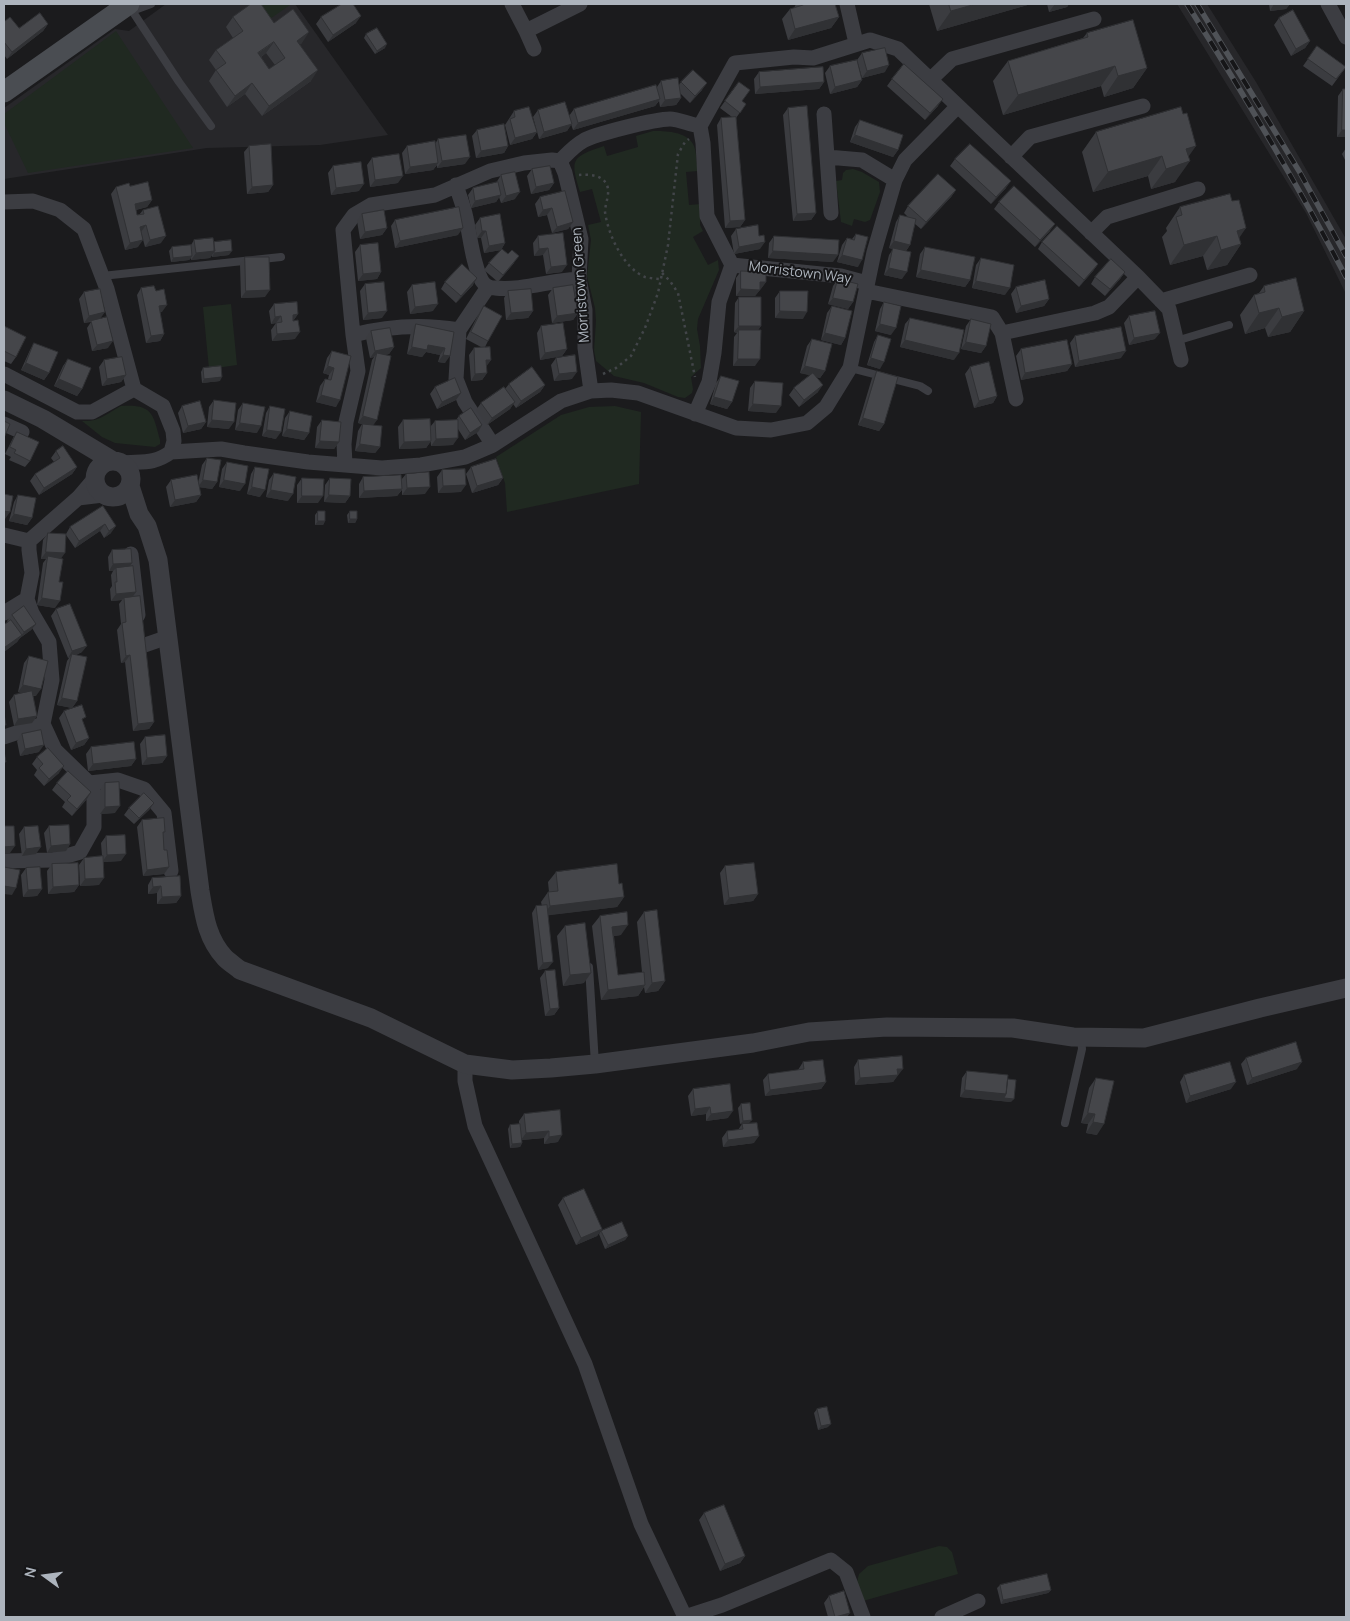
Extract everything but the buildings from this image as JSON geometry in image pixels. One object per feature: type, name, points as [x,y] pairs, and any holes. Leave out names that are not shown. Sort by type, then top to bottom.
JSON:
[{"type":"main road","points":[[4,92],[125,9]]},
{"type":"street","points":[[512,4],[534,49]]},
{"type":"street","points":[[526,31],[580,4]]},
{"type":"street","points":[[847,4],[856,43]]},
{"type":"street","points":[[1328,4],[1346,37]]},
{"type":"street","points":[[930,80],[952,59],[1094,19]]},
{"type":"street","points":[[696,414],[709,382],[719,302],[732,265],[707,216],[700,128],[735,63],[794,57],[813,58],[870,40],[898,49],[1138,277],[1169,309],[1181,360]]},
{"type":"street","points":[[1011,157],[1030,137],[1143,106]]},
{"type":"street","points":[[112,485],[104,464],[148,462],[161,460],[171,452],[221,448],[308,462],[382,468],[421,465],[465,457],[493,445],[561,401],[591,386],[638,393],[736,428],[771,430],[807,423],[826,407],[850,368],[880,225],[895,180],[905,160],[957,107]]},
{"type":"street","points":[[824,114],[831,213]]},
{"type":"street","points":[[345,464],[346,422],[358,371],[343,230],[354,215],[371,205],[434,195],[490,171],[524,163],[560,161],[585,140],[628,128],[671,118],[700,128]]},
{"type":"street","points":[[827,157],[862,160],[895,180]]},
{"type":"street","name":"Morristown Green","points":[[560,161],[566,177],[580,239],[579,279],[585,310],[585,348],[591,386]]},
{"type":"street","points":[[456,184],[465,215],[474,259],[482,282],[488,287],[518,287],[562,279],[579,279]]},
{"type":"street","points":[[1091,233],[1107,217],[1198,190]]},
{"type":"street","points":[[4,202],[34,201],[60,210],[84,228],[107,289],[134,389],[163,406],[173,431],[174,441],[171,452]]},
{"type":"street","name":"Morristown Way","points":[[732,265],[841,276],[866,287],[992,317],[1002,333]]},
{"type":"street","points":[[1161,301],[1250,275]]},
{"type":"street","points":[[1016,399],[1002,333],[1095,313],[1109,307],[1138,277]]},
{"type":"street","points":[[488,287],[460,330],[456,379],[465,402],[493,445]]},
{"type":"street","points":[[353,335],[411,326],[434,326],[460,330]]},
{"type":"street","points":[[4,374],[77,412],[92,412],[134,389]]},
{"type":"street","points":[[4,400],[43,419],[128,470],[112,485]]},
{"type":"street","points":[[4,424],[22,432]]},
{"type":"street","points":[[92,449],[112,485],[139,514],[147,526],[158,560],[206,926],[224,957],[240,970],[371,1018],[464,1064],[512,1070],[595,1064],[753,1043],[809,1032],[887,1027],[1013,1028],[1081,1037],[1144,1038],[1346,988]]},
{"type":"street","points":[[4,861],[52,860],[80,852],[94,827],[94,794],[89,783],[54,750],[43,724],[52,680],[49,642],[32,613],[27,599],[32,573],[29,540],[78,498],[112,485],[148,462]]},
{"type":"street","points":[[4,535],[29,540]]},
{"type":"street","points":[[131,554],[144,664]]},
{"type":"street","points":[[4,613],[27,599]]},
{"type":"street","points":[[142,646],[168,637]]},
{"type":"street","points":[[4,737],[43,724]]},
{"type":"street","points":[[89,783],[118,780],[144,789],[164,813],[171,871]]},
{"type":"street","points":[[464,1064],[465,1081],[475,1126],[585,1364],[642,1524],[685,1617],[722,1605],[831,1560],[846,1572],[863,1617]]},
{"type":"street","points":[[942,1617],[978,1601]]},
{"type":"lane","points":[[151,4],[125,9],[211,126]]},
{"type":"lane","points":[[102,276],[281,257]]},
{"type":"lane","points":[[1176,341],[1229,325]]},
{"type":"lane","points":[[850,368],[920,386],[928,391]]},
{"type":"lane","points":[[588,955],[595,1064]]},
{"type":"lane","points":[[1066,1123],[1082,1049],[1081,1037]]},
{"type":"path","points":[[591,386],[631,356],[645,328],[658,293],[671,228],[678,154],[685,142],[700,128]]},
{"type":"path","points":[[566,177],[590,174],[603,180],[608,188],[605,211],[608,225],[620,256],[634,270],[645,277],[660,279]]},
{"type":"path","points":[[662,273],[678,293],[695,377],[702,397]]},
{"type":"shaded area","points":[[166,4],[295,4],[388,135],[320,145],[207,148],[4,179],[4,108],[115,29],[129,31]]},
{"type":"shaded area","points":[[255,4],[289,4],[290,5],[267,21]]},
{"type":"shaded area","points":[[1177,4],[1207,4],[1256,82],[1346,239],[1346,294],[1306,213]]},
{"type":"shaded area","points":[[116,31],[193,148],[28,173],[4,123],[4,114]]},
{"type":"shaded area","points":[[653,131],[680,134],[693,144],[698,171],[686,172],[689,205],[701,204],[700,225],[703,231],[693,237],[708,265],[718,260],[719,270],[698,319],[697,329],[701,368],[691,377],[692,393],[685,398],[644,383],[614,376],[596,361],[594,350],[595,308],[587,276],[591,240],[588,225],[601,222],[592,189],[580,192],[574,166],[579,157],[585,153],[604,146],[607,156],[638,147],[636,136]]},
{"type":"shaded area","points":[[853,169],[879,182],[880,192],[870,220],[865,222],[854,219],[852,226],[841,222],[836,181],[842,180],[843,173],[846,170]]},
{"type":"shaded area","points":[[231,304],[237,365],[209,369],[203,307]]},
{"type":"shaded area","points":[[121,406],[140,407],[150,412],[160,444],[155,447],[115,443],[102,437],[82,421],[98,419]]},
{"type":"shaded area","points":[[615,406],[641,412],[639,484],[507,512],[505,483],[496,457],[561,415],[589,407]]},
{"type":"shaded area","points":[[939,1546],[947,1547],[952,1552],[958,1574],[863,1601],[857,1582],[859,1574],[868,1566]]},
{"type":"railway","points":[[1187,4],[1269,139],[1346,277]]},
{"type":"railway","points":[[1197,4],[1299,171],[1346,256]]}]
